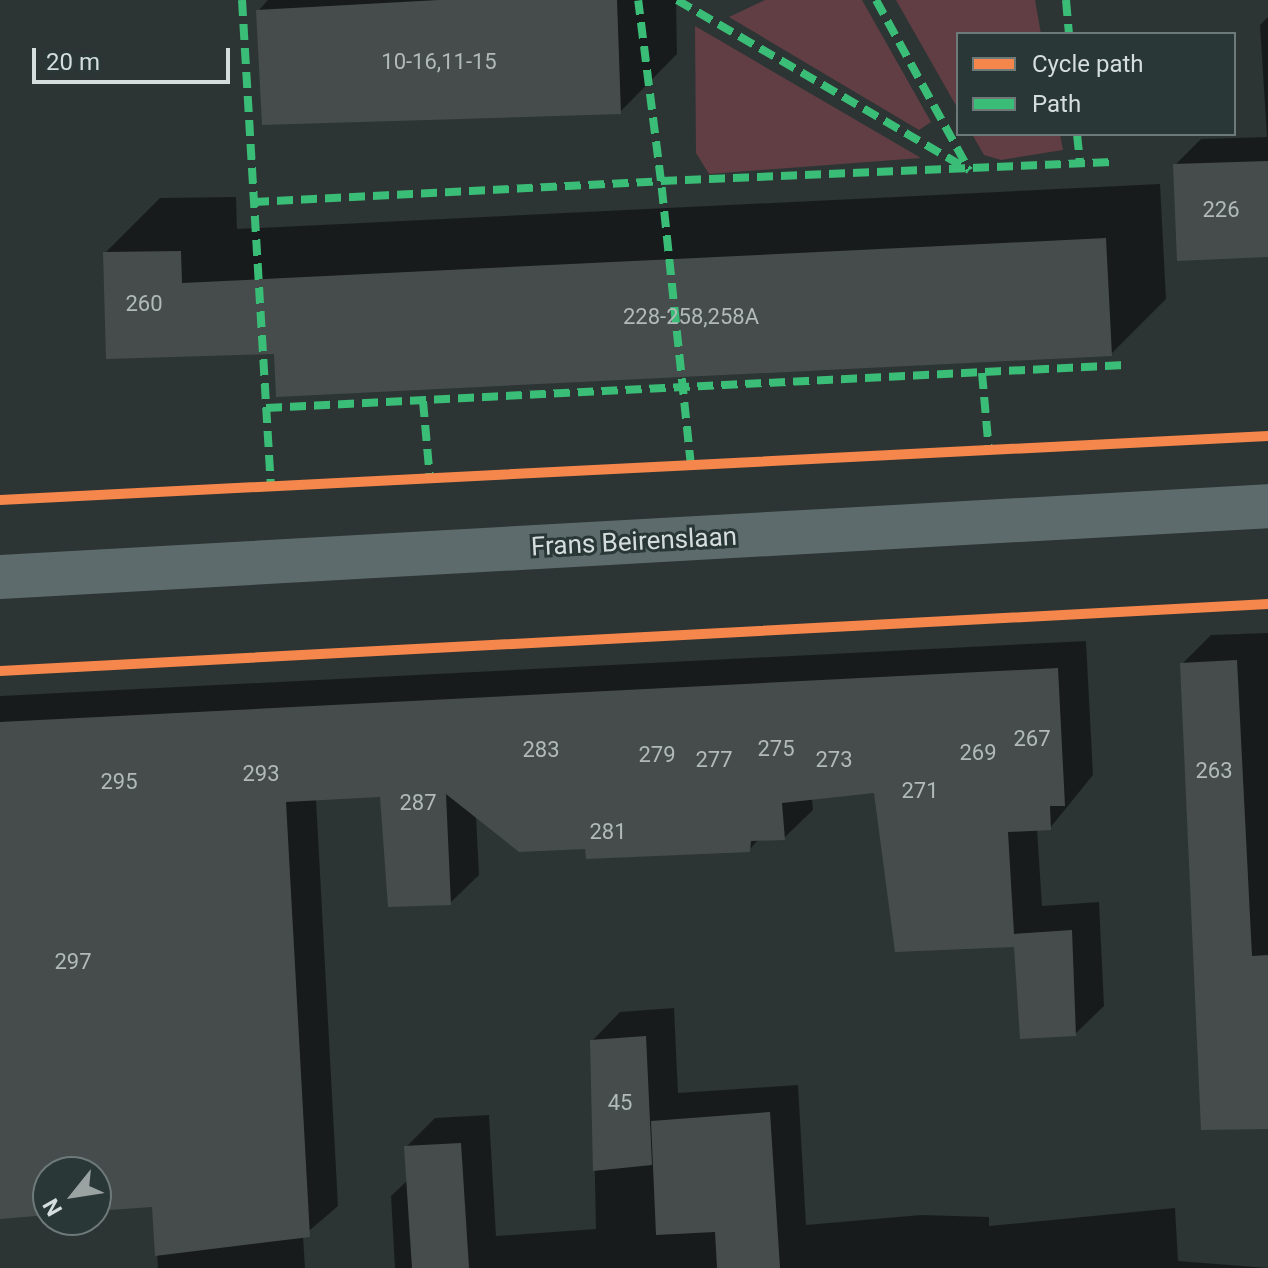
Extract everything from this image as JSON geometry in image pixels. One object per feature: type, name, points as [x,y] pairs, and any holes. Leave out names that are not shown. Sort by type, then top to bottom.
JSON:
[{"type":"main road","name":"Frans Beirenslaan","points":[[0,577],[1268,506]]},
{"type":"shaded area","points":[[765,0],[862,0],[931,122],[919,130],[729,17]]},
{"type":"shaded area","points":[[896,0],[1035,0],[1041,32],[956,32],[956,105]]},
{"type":"shaded area","points":[[695,26],[921,158],[709,174],[696,153]]},
{"type":"shaded area","points":[[973,136],[1060,136],[1063,150],[1001,160],[984,155]]},
{"type":"building","points":[[439,0],[617,0],[621,114],[262,125],[256,10]]},
{"type":"building","points":[[1268,161],[1268,257],[1177,261],[1173,164]]},
{"type":"building","points":[[1106,238],[1112,356],[276,397],[274,354],[106,359],[103,252],[181,251],[182,283]]},
{"type":"building","points":[[1237,660],[1252,956],[1268,955],[1268,1129],[1201,1130],[1180,663]]},
{"type":"building","points":[[1058,668],[1065,806],[1050,806],[1051,830],[1008,832],[1014,934],[1072,930],[1076,1036],[1020,1039],[1014,947],[895,952],[874,793],[782,803],[785,840],[751,841],[750,852],[586,859],[585,849],[519,852],[446,794],[451,905],[388,907],[380,797],[286,802],[310,1237],[155,1256],[152,1207],[112,1210],[112,1156],[32,1156],[32,1216],[0,1219],[0,722]]},
{"type":"building","points":[[646,1036],[652,1165],[593,1171],[590,1040]]},
{"type":"building","points":[[770,1112],[780,1268],[717,1268],[715,1232],[656,1235],[651,1121]]},
{"type":"building","points":[[461,1143],[469,1268],[412,1268],[404,1146]]},
{"type":"marked path","points":[[242,0],[271,487]]},
{"type":"marked path","points":[[253,202],[661,181],[638,0]]},
{"type":"marked path","points":[[677,0],[969,170]]},
{"type":"marked path","points":[[876,0],[969,170]]},
{"type":"marked path","points":[[1066,0],[1069,32]]},
{"type":"marked path","points":[[1077,136],[1080,164]]},
{"type":"marked path","points":[[691,466],[661,181],[1112,162]]},
{"type":"marked path","points":[[266,408],[1125,365]]},
{"type":"marked path","points":[[982,373],[989,451]]},
{"type":"marked path","points":[[423,401],[430,479]]},
{"type":"cycle path","points":[[0,500],[1268,436]]},
{"type":"cycle path","points":[[0,671],[1268,604]]}]
